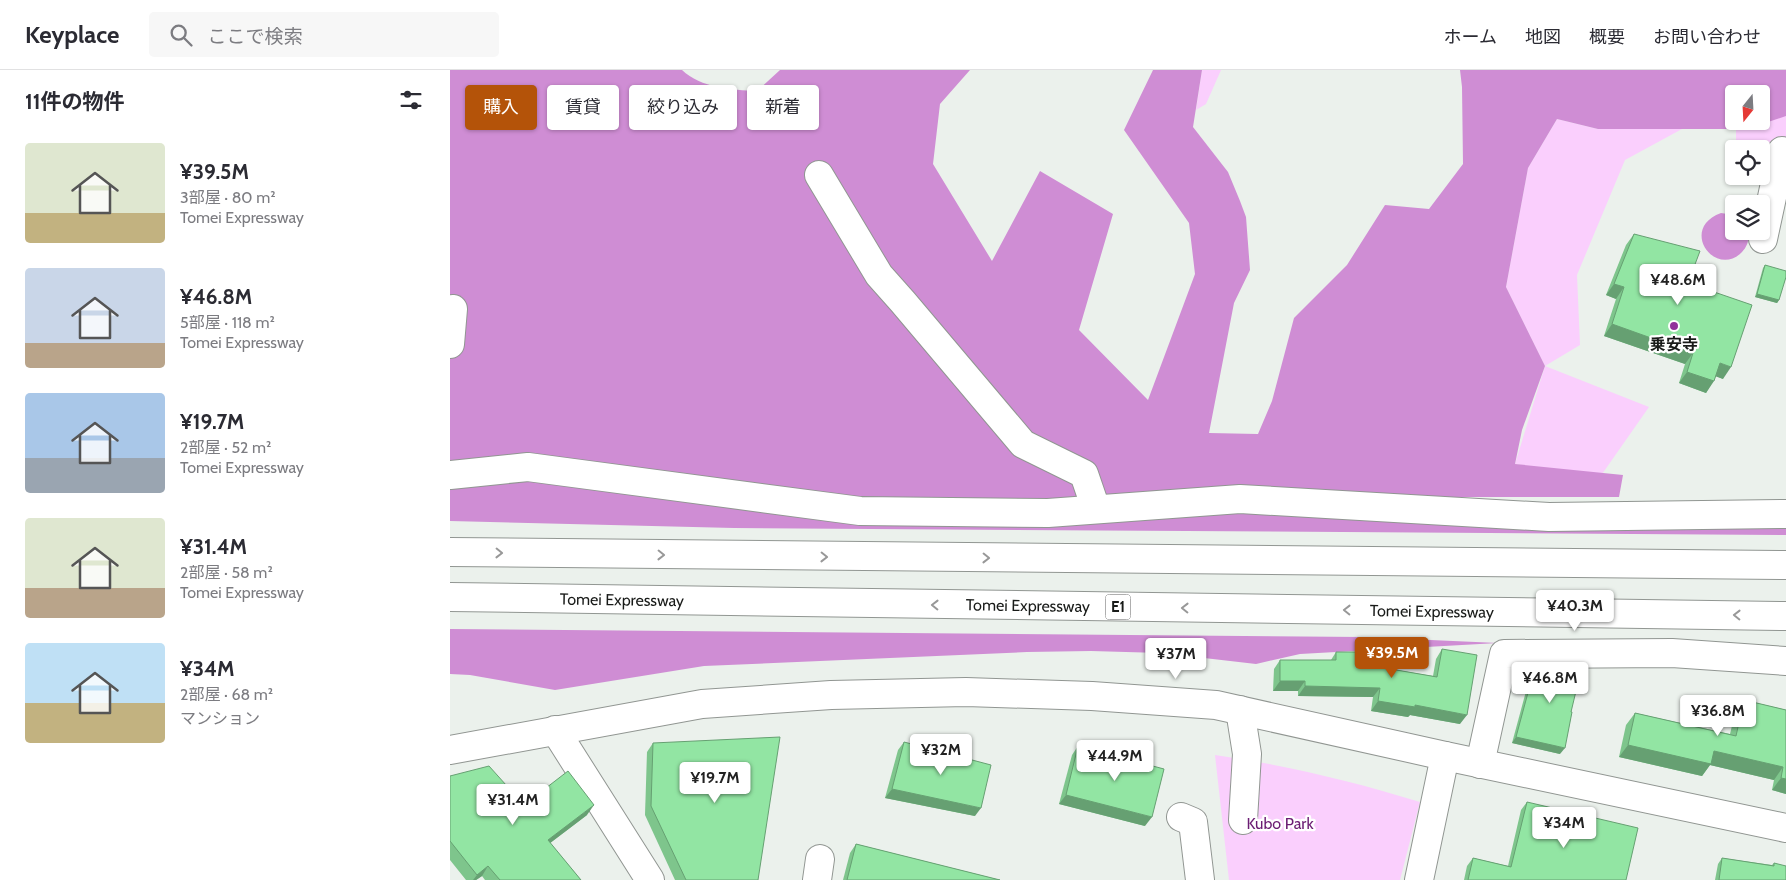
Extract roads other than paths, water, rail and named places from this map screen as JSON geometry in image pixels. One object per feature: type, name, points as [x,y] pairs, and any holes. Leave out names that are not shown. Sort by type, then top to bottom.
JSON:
[{"type":"main road","points":[[1770,207],[1782,151],[1786,152]]},
{"type":"main road","points":[[819,175],[879,276],[904,302],[1023,444],[1084,474],[1096,509]]},
{"type":"main road","points":[[450,344],[453,309]]},
{"type":"main road","points":[[450,475],[528,467],[860,511],[1048,513],[1240,499],[1549,517],[1786,514]]},
{"type":"main road","points":[[450,552],[1786,565]]},
{"type":"main road","name":"Tomei Expressway","points":[[450,598],[1786,616]]},
{"type":"main road","points":[[1480,764],[1504,654],[1672,653],[1786,661]]},
{"type":"main road","points":[[450,750],[702,704],[831,695],[966,692],[1092,696],[1216,705],[1480,764],[1786,828]]},
{"type":"main road","points":[[1240,710],[1247,754],[1242,820]]},
{"type":"main road","points":[[555,730],[650,880]]},
{"type":"main road","points":[[1419,880],[1445,756]]},
{"type":"main road","points":[[1181,817],[1193,822],[1200,880]]},
{"type":"place","name":"乗安寺","points":[[1674,326]]},
{"type":"park label","name":"Kubo Park","points":[[1280,823]]}]
